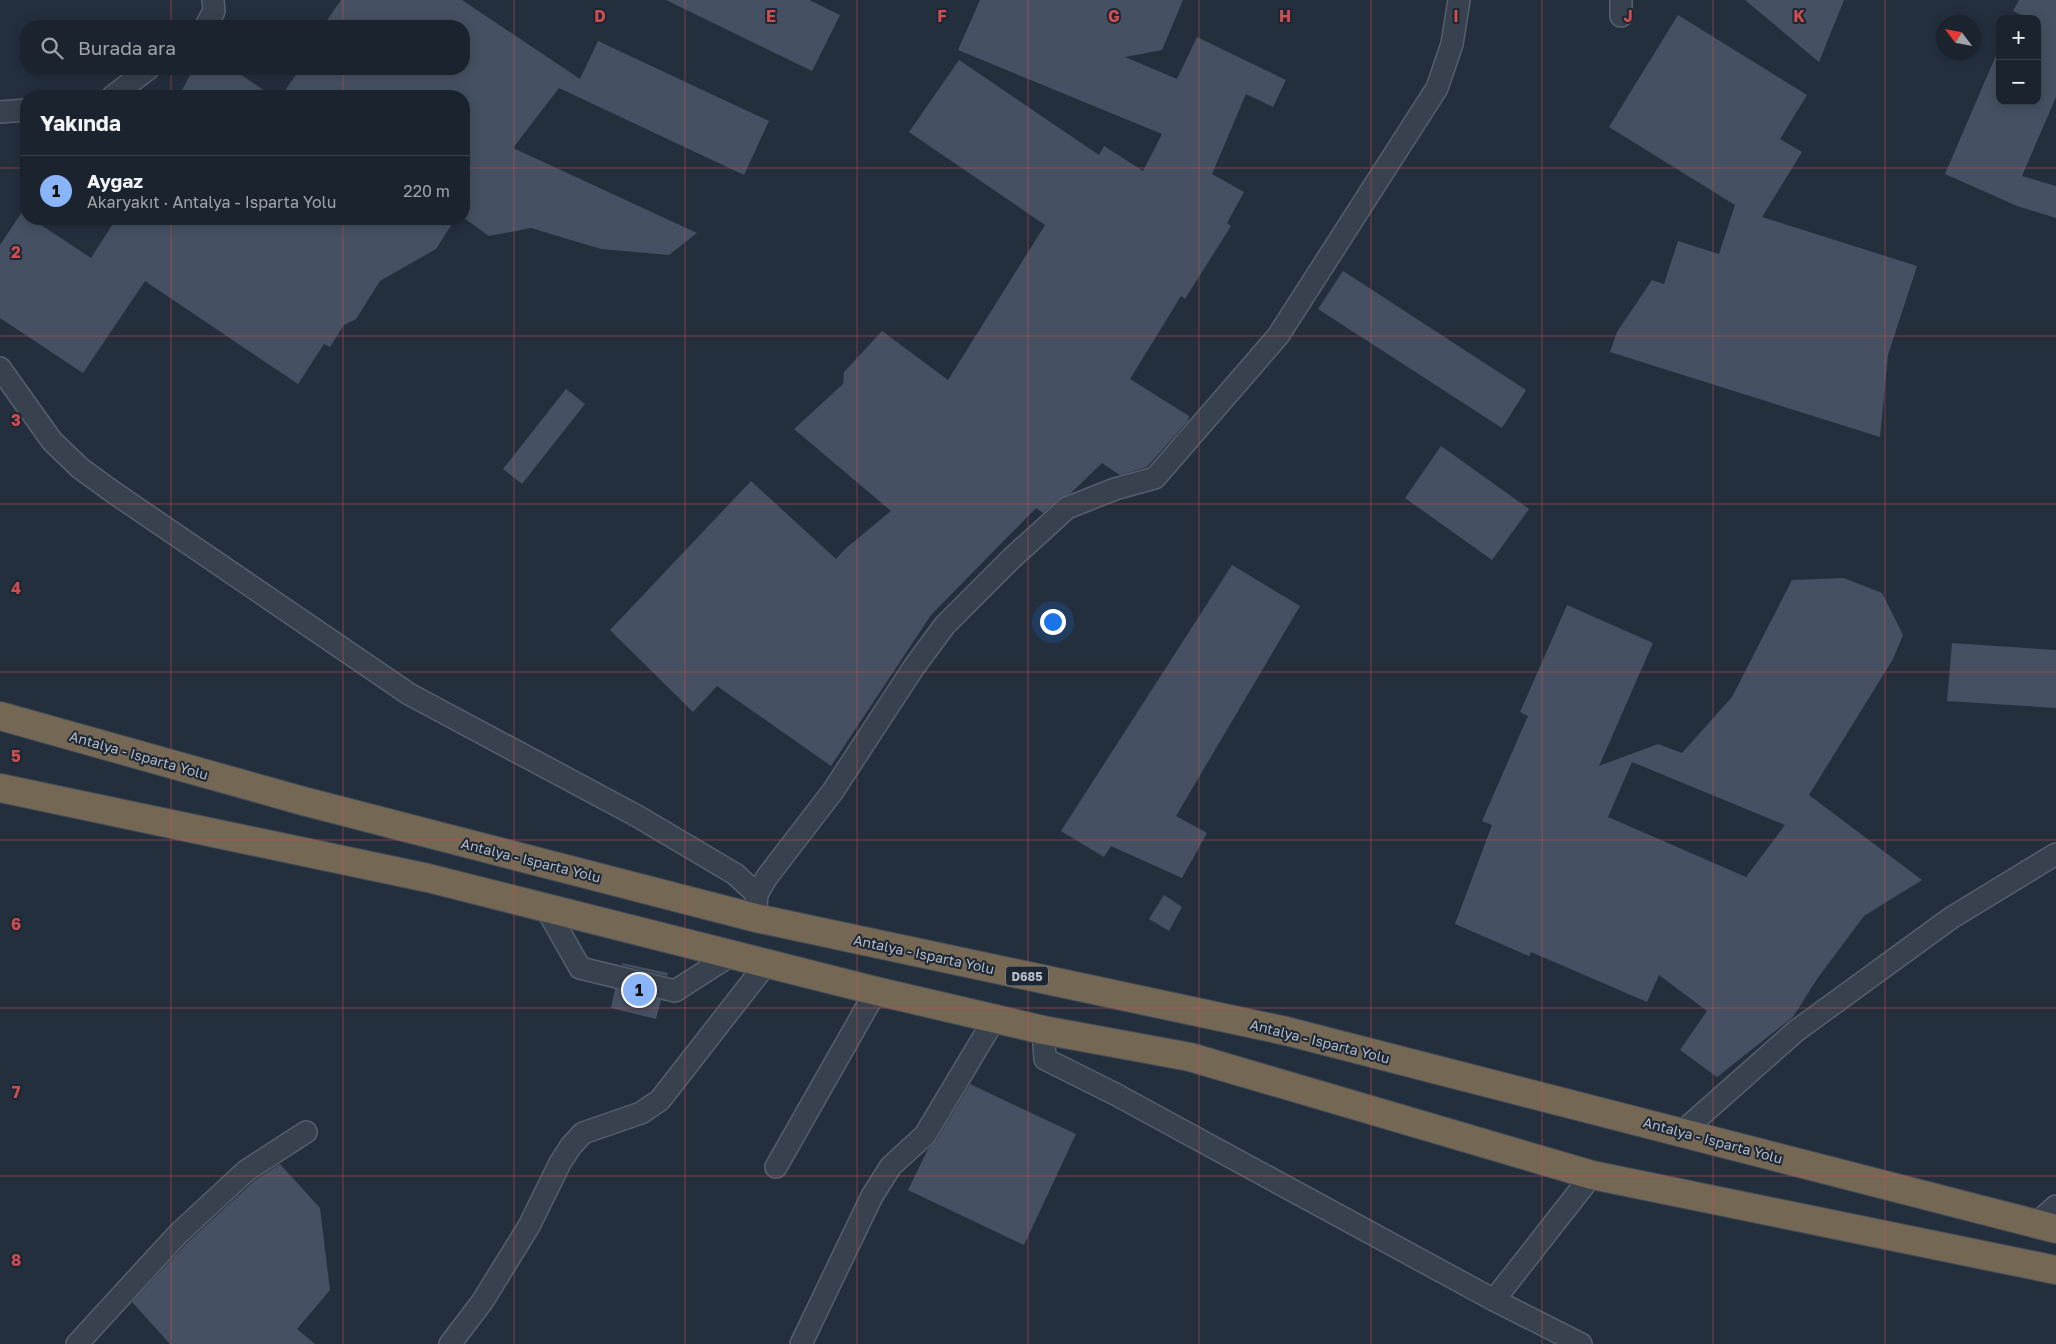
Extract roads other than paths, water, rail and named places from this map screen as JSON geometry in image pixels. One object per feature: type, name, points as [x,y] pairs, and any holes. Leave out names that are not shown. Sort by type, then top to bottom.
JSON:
[{"type":"highway","name":"Antalya - Isparta Yolu","points":[[0,716],[303,801],[1286,1031],[2046,1227]]},
{"type":"highway","points":[[0,788],[428,878],[876,991],[1043,1030],[1190,1057],[1592,1176],[2056,1270]]},
{"type":"street","points":[[209,20],[214,10],[213,0]]},
{"type":"street","points":[[756,906],[767,877],[833,791],[914,667],[945,625],[1012,558],[1067,508],[1115,489],[1154,478],[1278,336],[1437,88],[1452,44],[1459,0]]},
{"type":"street","points":[[120,90],[140,75]]},
{"type":"street","points":[[0,112],[20,110]]},
{"type":"street","points":[[0,368],[52,441],[80,468],[113,492],[409,694],[637,816],[735,874],[756,906]]},
{"type":"street","points":[[1682,1132],[1796,1031],[1951,918],[2056,854]]},
{"type":"street","points":[[546,908],[580,968],[675,990],[730,955]]},
{"type":"street","points":[[450,1344],[482,1302],[530,1226],[560,1162],[571,1146],[583,1134],[641,1113],[660,1100],[766,964]]},
{"type":"street","points":[[776,1167],[876,991]]},
{"type":"street","points":[[801,1344],[872,1196],[891,1166],[925,1135],[995,1018]]},
{"type":"street","points":[[1043,1030],[1045,1059],[1115,1094],[1494,1300],[1581,1344]]},
{"type":"street","points":[[77,1344],[178,1234],[239,1178],[306,1132]]},
{"type":"street","points":[[1494,1300],[1592,1176]]},
{"type":"street","points":[[2046,1227],[2056,1206]]},
{"type":"place","name":"Aygaz","points":[[639,990]]}]
